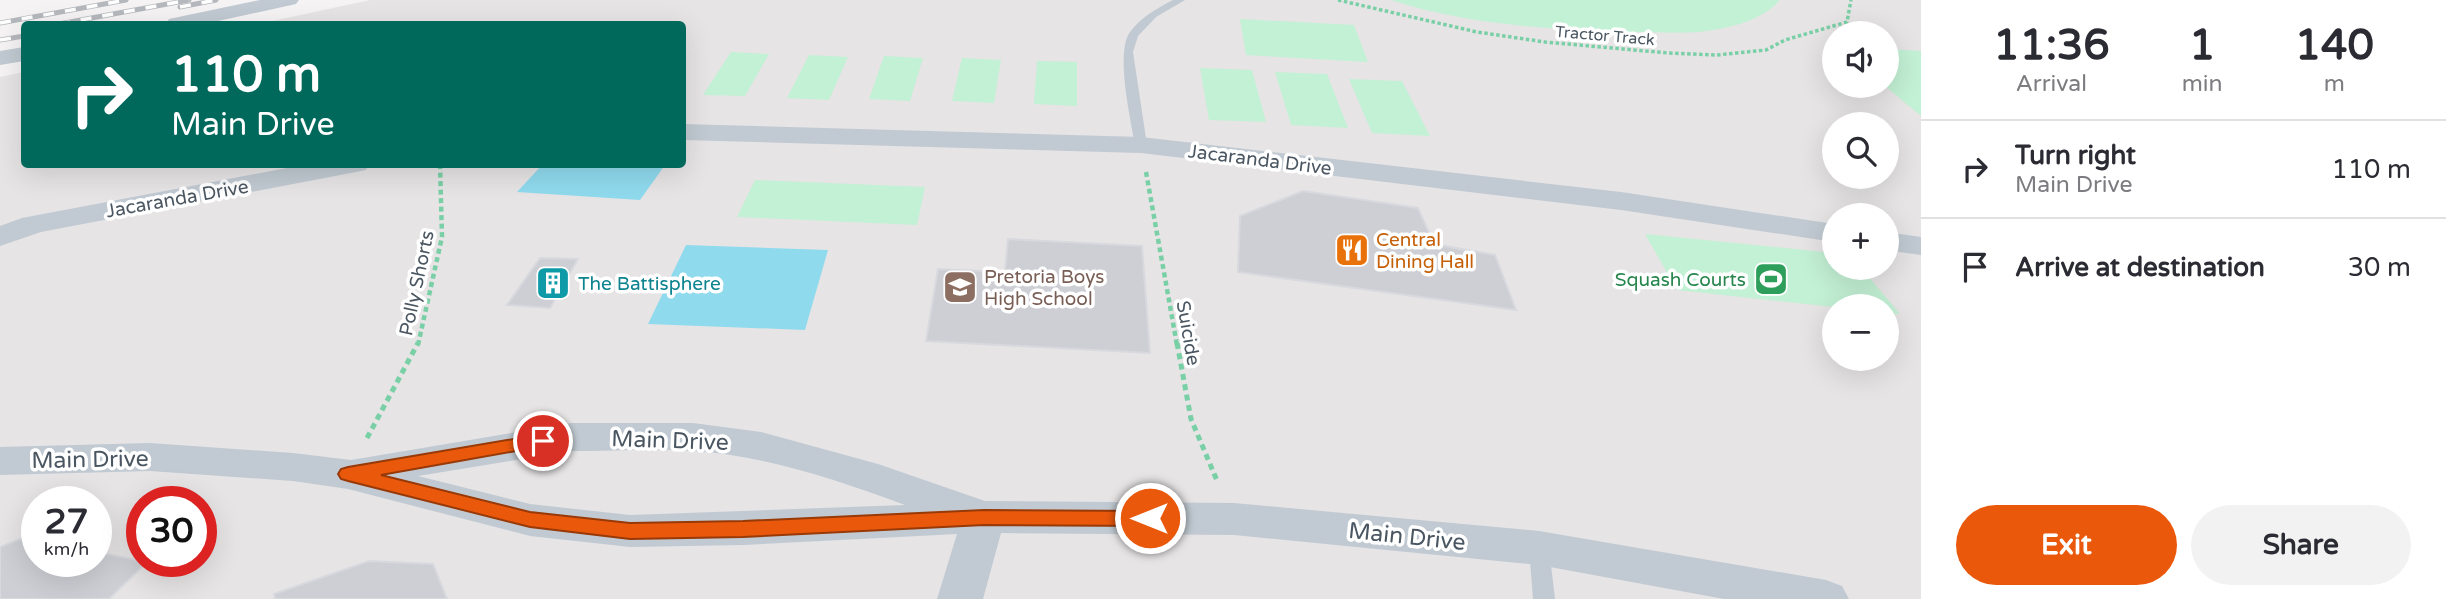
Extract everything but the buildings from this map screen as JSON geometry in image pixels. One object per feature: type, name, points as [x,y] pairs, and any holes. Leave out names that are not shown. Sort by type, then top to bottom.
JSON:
[{"type":"street","points":[[191,21],[289,0]]},
{"type":"street","points":[[0,58],[21,54]]},
{"type":"street","name":"Jacaranda Drive","points":[[686,132],[1141,145],[1608,200],[1822,231]]},
{"type":"street","name":"Jacaranda Drive","points":[[0,237],[33,224],[334,168]]},
{"type":"street","points":[[1899,243],[1921,246]]},
{"type":"street","name":"Main Drive","points":[[348,474],[571,437],[693,437],[774,449],[864,474],[984,517]]},
{"type":"street","name":"Main Drive","points":[[0,461],[150,457],[293,467],[348,474],[530,520],[630,531],[743,529],[984,517],[1234,519],[1539,548],[1826,599]]},
{"type":"street","points":[[960,599],[984,517]]},
{"type":"lane","points":[[1141,145],[1128,52],[1130,43],[1142,23],[1181,0]]},
{"type":"lane","points":[[1539,548],[1544,599]]},
{"type":"path","name":"Tractor Track","points":[[1338,0],[1477,32],[1545,42],[1717,55],[1766,50],[1785,40],[1847,22],[1851,0]]},
{"type":"path","name":"Suicide","points":[[1141,145],[1191,419],[1234,519]]},
{"type":"path","name":"Polly Shorts","points":[[348,474],[418,344],[442,237],[440,168]]},
{"type":"shaded area","name":"Pretoria Boys High School","points":[[370,0],[1921,0],[1921,599],[0,599],[0,77],[21,73],[21,168],[686,168],[686,21],[273,21]]},
{"type":"green space","points":[[1391,0],[1780,0],[1761,15],[1739,24],[1702,32],[1679,33],[1511,25],[1450,15]]},
{"type":"green space","points":[[1240,19],[1354,25],[1368,62],[1246,55]]},
{"type":"green space","points":[[1899,50],[1921,51],[1921,116],[1899,98]]},
{"type":"green space","points":[[731,52],[769,54],[745,96],[703,95]]},
{"type":"green space","points":[[809,55],[848,57],[829,100],[787,98]]},
{"type":"green space","points":[[884,56],[923,58],[910,101],[869,99]]},
{"type":"green space","points":[[962,58],[1001,60],[994,103],[952,101]]},
{"type":"green space","points":[[1037,61],[1077,62],[1077,106],[1034,104]]},
{"type":"green space","points":[[1200,68],[1252,70],[1266,122],[1209,120]]},
{"type":"green space","points":[[1275,72],[1327,74],[1348,128],[1291,125]]},
{"type":"green space","points":[[1349,79],[1402,81],[1430,136],[1372,133]]},
{"type":"green space","points":[[755,180],[925,187],[917,225],[737,217]]},
{"type":"green space","name":"Squash Courts","points":[[1645,234],[1822,252],[1822,280],[1871,280],[1883,294],[1822,294],[1822,306],[1677,290]]},
{"type":"water","points":[[539,168],[663,168],[640,200],[517,192]]},
{"type":"water","points":[[686,245],[828,250],[805,330],[648,324]]},
{"type":"railway","points":[[0,23],[126,0]]},
{"type":"railway","points":[[75,21],[189,0]]},
{"type":"railway","points":[[180,7],[216,0]]},
{"type":"railway","points":[[0,40],[21,36]]},
{"type":"place","name":"Central Dining Hall","points":[[1352,250]]},
{"type":"place","name":"Squash Courts","points":[[1771,279]]},
{"type":"place","name":"The Battisphere","points":[[553,283]]},
{"type":"place","name":"Pretoria Boys High School","points":[[960,287]]},
{"type":"route","points":[[543,441],[348,474],[530,520],[630,531],[743,529],[984,517],[1150,518]]}]
